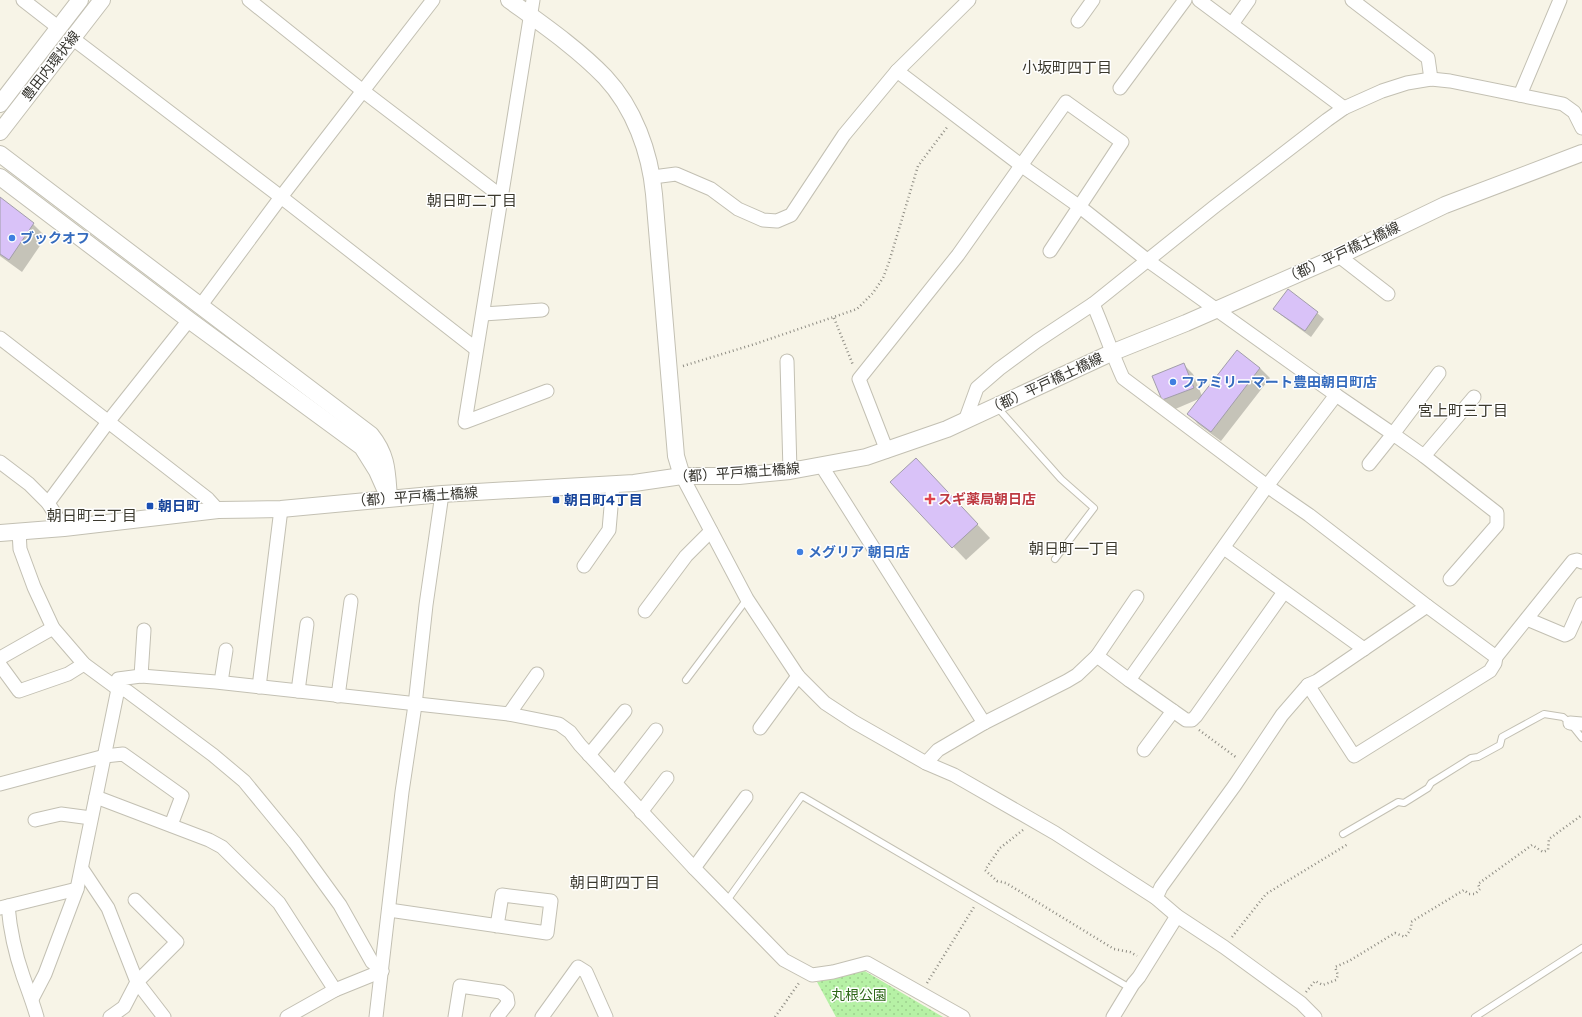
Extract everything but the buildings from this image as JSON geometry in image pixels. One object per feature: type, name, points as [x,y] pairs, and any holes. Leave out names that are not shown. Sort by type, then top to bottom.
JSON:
[{"type":"street","points":[[23,0],[59,28]]},
{"type":"street","name":"豊田内環状線","points":[[0,104],[80,0]]},
{"type":"street","name":"豊田内環状線","points":[[0,132],[102,0]]},
{"type":"street","points":[[248,0],[363,91],[502,197]]},
{"type":"street","points":[[201,305],[281,197],[433,0]]},
{"type":"street","points":[[509,0],[585,58],[605,78],[625,104],[639,133],[653,177],[676,456],[682,476],[747,599],[798,676],[825,703],[854,722],[926,763],[954,775],[1035,821],[1156,898],[1177,916],[1224,947],[1301,1003],[1315,1017]]},
{"type":"street","points":[[533,0],[465,422],[547,391]]},
{"type":"street","points":[[653,177],[676,174],[711,189],[738,209],[763,220],[777,221],[791,215],[844,135],[897,71],[968,0]]},
{"type":"street","points":[[1078,21],[1092,0]]},
{"type":"street","points":[[1120,88],[1185,0]]},
{"type":"street","points":[[1199,0],[1344,108]]},
{"type":"street","points":[[1232,24],[1249,0]]},
{"type":"street","points":[[1520,95],[1560,0]]},
{"type":"street","points":[[1358,2],[1428,58],[1431,79]]},
{"type":"street","points":[[72,38],[281,197],[476,350]]},
{"type":"street","points":[[897,71],[1022,166],[1080,207],[1147,260],[1424,456],[1497,513],[1497,525],[1450,578]]},
{"type":"street","points":[[965,421],[977,388],[999,369],[1037,340],[1093,304],[1314,129],[1344,108],[1382,91],[1407,83],[1431,79],[1450,81],[1563,104],[1574,112],[1582,128]]},
{"type":"street","points":[[886,451],[859,379],[958,255],[1066,102],[1122,142],[1050,251]]},
{"type":"street","name":"（都）平戸橋土橋線","points":[[0,533],[64,528],[218,510],[281,509],[442,494],[634,484],[682,476],[739,476],[790,471],[866,457],[947,429],[1111,353],[1186,323],[1339,256],[1445,205],[1582,153]]},
{"type":"street","points":[[0,154],[371,435],[380,446],[387,466],[389,498]]},
{"type":"street","points":[[0,177],[189,320],[362,448],[377,471],[389,498]]},
{"type":"street","points":[[1339,256],[1388,294]]},
{"type":"street","points":[[1093,304],[1111,353],[1123,378],[1267,486],[1309,515],[1496,657]]},
{"type":"street","points":[[483,314],[542,310]]},
{"type":"street","points":[[48,503],[108,422],[189,320]]},
{"type":"street","points":[[0,338],[208,499],[218,510]]},
{"type":"street","points":[[787,361],[790,471]]},
{"type":"street","points":[[1369,464],[1439,373]]},
{"type":"street","points":[[1130,680],[1267,486],[1336,395]]},
{"type":"street","points":[[1424,456],[1474,397]]},
{"type":"street","points":[[0,462],[29,484],[48,503],[64,528]]},
{"type":"street","points":[[821,465],[984,723]]},
{"type":"street","points":[[584,566],[609,530],[614,484]]},
{"type":"street","points":[[376,1017],[402,792],[415,705],[426,605],[442,494]]},
{"type":"street","points":[[259,687],[281,509]]},
{"type":"street","points":[[19,531],[20,549],[34,586],[53,628],[84,664],[118,689],[127,691],[213,755],[244,781],[295,843],[340,905],[372,962],[382,971]]},
{"type":"street","points":[[645,611],[686,556],[711,531]]},
{"type":"street","points":[[1224,548],[1364,649]]},
{"type":"street","points":[[1308,685],[1354,756],[1490,670],[1495,664],[1496,657],[1573,561],[1577,560],[1582,562]]},
{"type":"street","points":[[1096,656],[1186,720],[1192,720],[1284,592]]},
{"type":"street","points":[[926,763],[938,750],[984,723],[1067,681],[1077,674],[1096,656],[1137,597]]},
{"type":"street","points":[[338,696],[351,601]]},
{"type":"street","points":[[1527,618],[1565,635],[1569,633],[1582,604]]},
{"type":"street","points":[[1156,898],[1161,887],[1282,715],[1308,685],[1317,681],[1427,606]]},
{"type":"street","points":[[298,691],[307,624]]},
{"type":"street","points":[[0,658],[53,628]]},
{"type":"street","points":[[141,676],[144,630]]},
{"type":"street","points":[[221,682],[226,650]]},
{"type":"street","points":[[0,665],[19,691],[68,674],[84,664]]},
{"type":"street","points":[[509,714],[536,674]]},
{"type":"street","points":[[32,999],[45,974],[77,889],[105,756],[118,689],[118,678],[141,676],[221,682],[415,705],[509,714],[559,724],[570,732],[641,812],[726,902],[784,960],[812,975],[833,972],[867,963],[963,1017]]},
{"type":"street","points":[[760,728],[798,676]]},
{"type":"street","points":[[590,755],[625,711]]},
{"type":"street","points":[[1144,750],[1173,711]]},
{"type":"street","points":[[615,783],[656,730]]},
{"type":"street","points":[[0,784],[105,756],[123,754],[182,796],[171,825]]},
{"type":"street","points":[[641,812],[667,778]]},
{"type":"street","points":[[96,797],[209,840],[222,847],[279,903],[335,990]]},
{"type":"street","points":[[694,868],[746,797]]},
{"type":"street","points":[[35,820],[60,814],[91,818]]},
{"type":"street","points":[[82,869],[108,908],[137,982],[164,1017]]},
{"type":"street","points":[[37,1017],[23,975],[4,907],[77,889]]},
{"type":"street","points":[[110,1017],[124,1007],[137,982],[177,942],[135,900]]},
{"type":"street","points":[[389,910],[497,926]]},
{"type":"street","points":[[1113,1017],[1177,916]]},
{"type":"street","points":[[542,1017],[578,967],[586,972],[606,1017]]},
{"type":"street","points":[[287,1017],[335,990],[382,971]]},
{"type":"street","points":[[455,1017],[460,986],[501,992],[507,997],[508,1003],[497,1017]]},
{"type":"lane","points":[[997,407],[1061,479],[1094,508],[1056,559]]},
{"type":"lane","points":[[686,680],[747,599]]},
{"type":"lane","points":[[1343,834],[1398,802],[1404,803],[1428,788],[1431,783],[1471,758],[1478,758],[1500,745],[1502,736],[1544,714],[1563,717],[1576,724],[1582,738]]},
{"type":"lane","points":[[726,902],[802,796],[1130,988]]},
{"type":"lane","points":[[1475,1017],[1582,948]]},
{"type":"path","points":[[679,368],[834,318],[857,309],[873,292],[883,278],[918,166],[956,116]]},
{"type":"path","points":[[834,318],[859,379]]},
{"type":"path","points":[[1186,720],[1248,765]]},
{"type":"path","points":[[1301,1003],[1303,995],[1315,981],[1323,985],[1336,980],[1338,975],[1335,967],[1349,961],[1395,933],[1405,937],[1410,932],[1412,926],[1411,922],[1464,890],[1469,894],[1475,894],[1480,889],[1478,884],[1532,845],[1543,852],[1548,850],[1549,839],[1582,815]]},
{"type":"path","points":[[1035,821],[1000,848],[984,870],[996,881],[1006,883],[1114,949],[1130,952],[1148,961]]},
{"type":"path","points":[[1224,947],[1266,894],[1352,841]]},
{"type":"path","points":[[921,994],[978,900]]},
{"type":"path","points":[[775,1017],[806,973]]},
{"type":"green space","name":"丸根公園","points":[[863,970],[943,1017],[836,1017],[817,982]]},
{"type":"place","name":"ブックオフ","points":[[12,238]]},
{"type":"place","name":"ファミリーマート豊田朝日町店","points":[[1173,382]]},
{"type":"place","name":"スギ薬局朝日店","points":[[930,499]]},
{"type":"place","name":"朝日町4丁目","points":[[556,500]]},
{"type":"place","name":"朝日町","points":[[150,506]]},
{"type":"place","name":"メグリア 朝日店","points":[[800,552]]},
{"type":"district","name":"小坂町四丁目","points":[[1067,68]]},
{"type":"district","name":"朝日町二丁目","points":[[472,201]]},
{"type":"district","name":"宮上町三丁目","points":[[1463,411]]},
{"type":"district","name":"朝日町三丁目","points":[[92,516]]},
{"type":"district","name":"朝日町一丁目","points":[[1074,549]]},
{"type":"district","name":"朝日町四丁目","points":[[615,883]]}]
